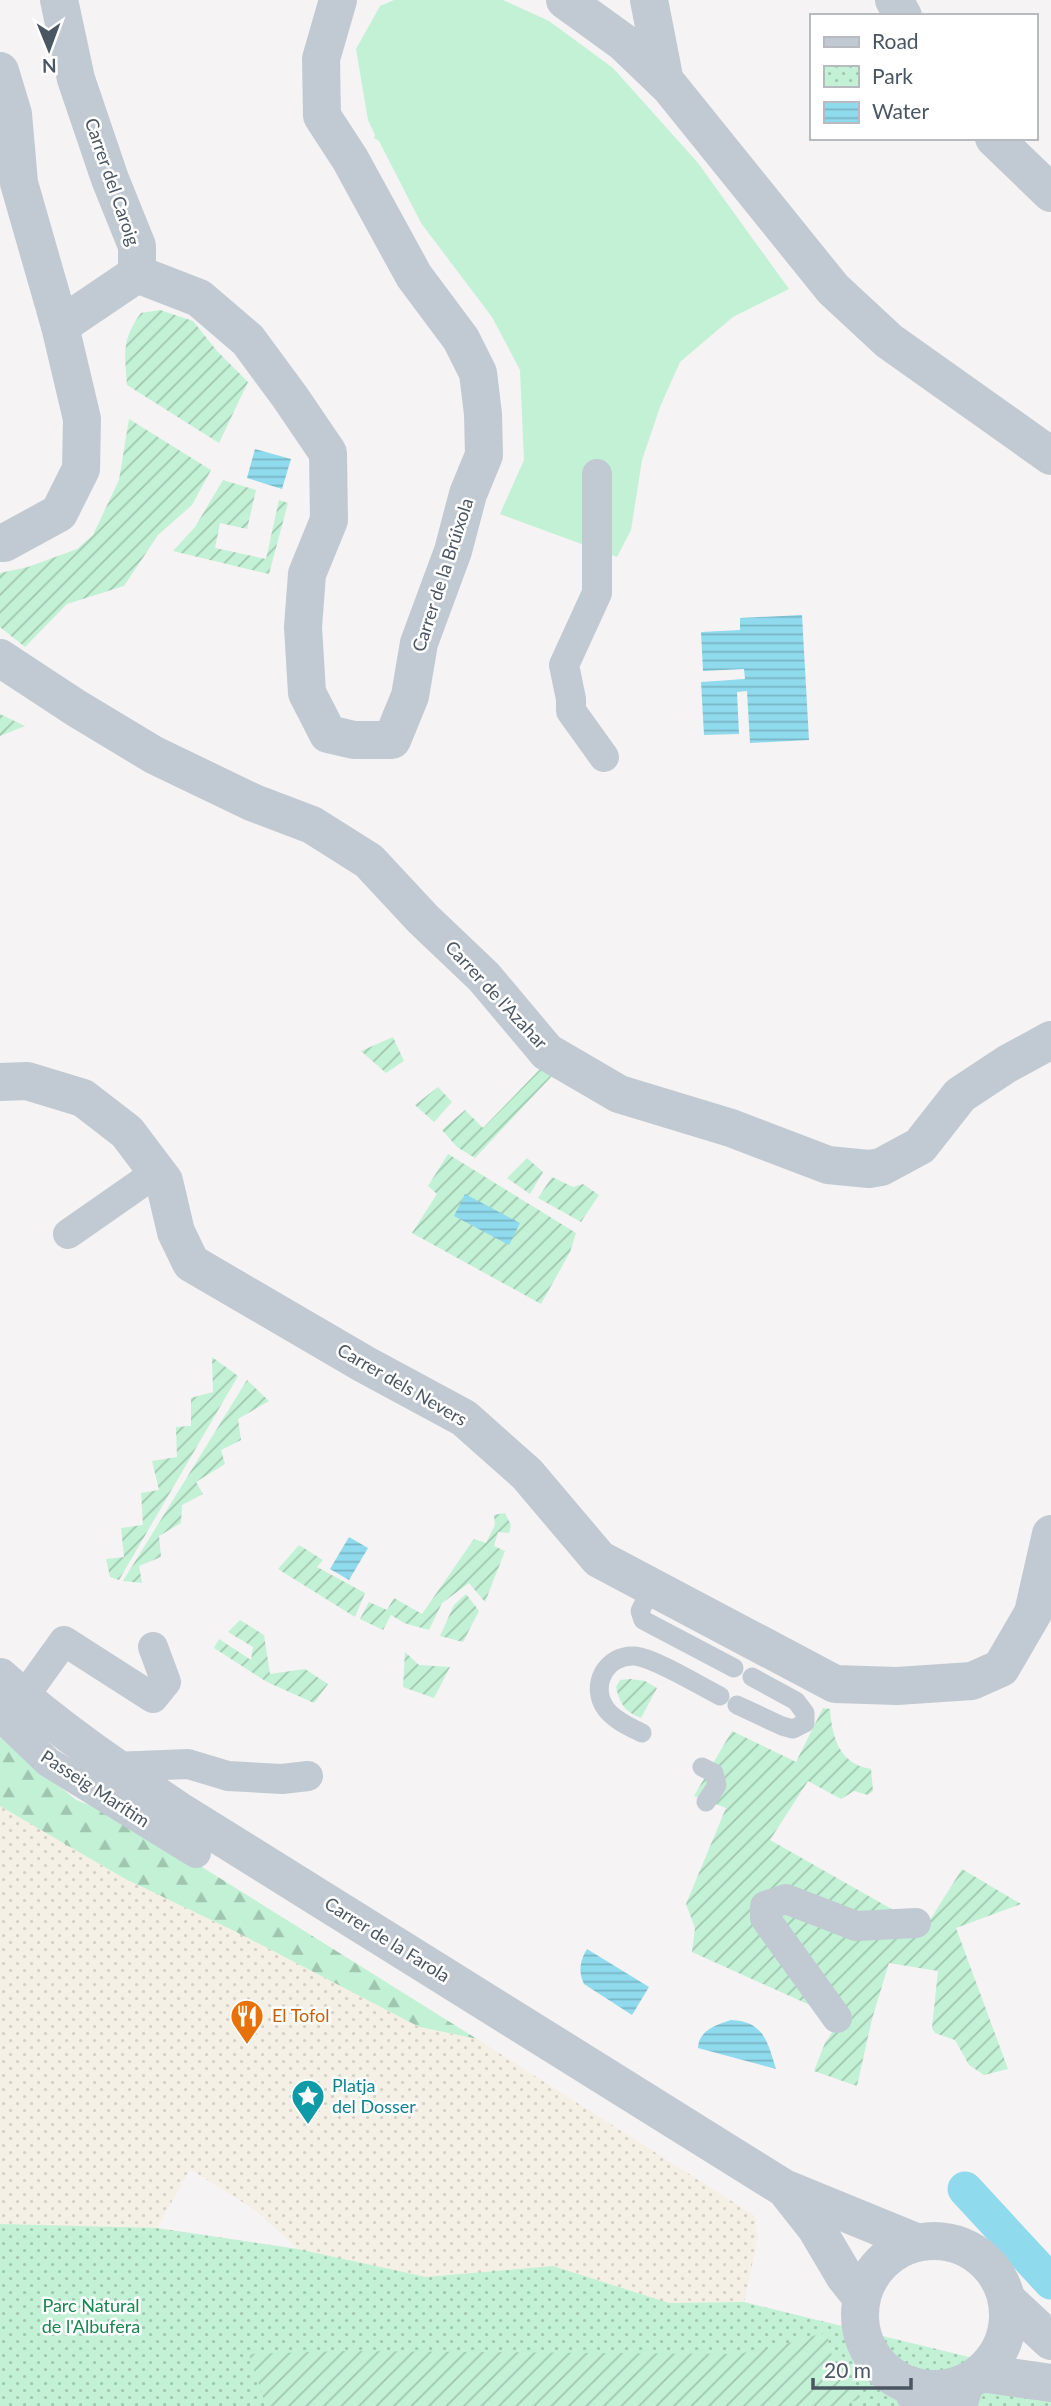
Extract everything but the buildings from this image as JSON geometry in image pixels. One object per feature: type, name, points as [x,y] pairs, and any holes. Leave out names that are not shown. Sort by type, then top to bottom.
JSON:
[{"type":"street","name":"Carrer del Caroig","points":[[59,0],[76,79],[110,179],[137,246],[137,274]]},
{"type":"street","name":"Carrer de la Brúixola","points":[[137,274],[200,298],[248,341],[328,453],[329,520],[307,574],[303,627],[307,693],[328,734],[354,740],[393,740],[410,696],[419,643],[453,551],[468,494],[484,455],[483,414],[478,373],[461,339],[414,276],[350,159],[322,116],[321,59],[338,0]]},
{"type":"street","points":[[565,0],[623,42],[665,82],[833,289],[889,341],[1051,456]]},
{"type":"street","points":[[649,0],[665,82]]},
{"type":"street","points":[[0,71],[13,114],[19,183],[60,326],[82,419],[81,469],[59,513],[0,543]]},
{"type":"street","points":[[995,140],[1051,193]]},
{"type":"street","points":[[60,326],[137,274]]},
{"type":"street","points":[[597,474],[597,593],[564,665],[571,711],[604,757]]},
{"type":"street","name":"Carrer de l'Azahar","points":[[0,658],[155,755],[254,803],[312,825],[369,861],[423,919],[484,977],[547,1052],[618,1094],[731,1128],[828,1165],[869,1169],[881,1167],[920,1146],[960,1094],[1051,1040]]},
{"type":"street","name":"Carrer dels Nevers","points":[[0,1082],[27,1081],[83,1098],[127,1132],[164,1181],[176,1232],[191,1263],[364,1364],[464,1418],[527,1474],[599,1559],[835,1684],[897,1686],[972,1681],[1001,1668],[1033,1613],[1051,1534]]},
{"type":"street","points":[[68,1234],[158,1172]]},
{"type":"street","points":[[8,1697],[64,1641],[153,1698],[166,1682],[153,1647]]},
{"type":"street","name":"Carrer de la Farola","points":[[8,1697],[178,1810],[785,2188]]},
{"type":"street","name":"Passeig Marítim","points":[[8,1697],[48,1762],[196,1853]]},
{"type":"street","points":[[113,1767],[188,1764],[228,1776],[282,1779],[308,1776]]},
{"type":"street","points":[[837,2018],[765,1917],[765,1906],[786,1899],[856,1926],[916,1923]]},
{"type":"street","points":[[785,2188],[916,2242]]},
{"type":"street","points":[[785,2188],[816,2228],[845,2277],[861,2297]]},
{"type":"street","points":[[968,2387],[994,2360],[1003,2343],[1008,2325],[1008,2301],[999,2277],[983,2258],[962,2245],[939,2240],[916,2242],[897,2250],[881,2262],[869,2278],[861,2297],[859,2319],[864,2340],[874,2360],[890,2375],[916,2396],[938,2389],[1051,2383]]},
{"type":"street","points":[[1008,2301],[1051,2341]]},
{"type":"lane","points":[[642,1733],[607,1711],[597,1686],[603,1672],[612,1663],[626,1656],[639,1656],[782,1726],[793,1730],[805,1723],[805,1713],[796,1701],[643,1620],[640,1611],[652,1588]]},
{"type":"lane","points":[[702,1767],[714,1773],[717,1784],[706,1802]]},
{"type":"green space","points":[[394,0],[503,0],[549,21],[613,68],[698,163],[789,289],[733,317],[680,362],[660,407],[642,460],[631,530],[617,557],[500,514],[524,460],[520,370],[492,317],[421,223],[379,141],[374,138],[368,120],[356,49],[380,6]]},
{"type":"green space","points":[[160,310],[193,321],[217,351],[248,382],[219,443],[127,385],[125,355],[130,331],[141,313]]},
{"type":"green space","points":[[129,419],[211,470],[192,505],[158,535],[124,586],[67,604],[25,647],[0,627],[0,573],[28,567],[77,549],[93,535],[119,480]]},
{"type":"green space","points":[[223,480],[256,490],[247,529],[220,523],[215,548],[266,559],[279,500],[288,503],[269,574],[173,551],[195,527]]},
{"type":"green space","points":[[0,714],[25,726],[0,736]]},
{"type":"green space","points":[[393,1037],[404,1061],[386,1073],[361,1051]]},
{"type":"green space","points":[[541,1068],[552,1076],[475,1158],[457,1147],[442,1130],[465,1110],[483,1128]]},
{"type":"green space","points":[[438,1087],[452,1102],[434,1122],[415,1105]]},
{"type":"green space","points":[[448,1154],[576,1233],[570,1252],[541,1304],[412,1233],[437,1194],[428,1186]]},
{"type":"green space","points":[[527,1158],[543,1172],[530,1194],[507,1178]]},
{"type":"green space","points":[[552,1177],[573,1187],[583,1184],[599,1195],[581,1222],[538,1198]]},
{"type":"green space","points":[[212,1357],[238,1376],[119,1580],[110,1577],[106,1559],[124,1557],[121,1528],[143,1525],[141,1493],[159,1490],[152,1461],[177,1457],[176,1427],[191,1426],[191,1398],[213,1392]]},
{"type":"green space","points":[[247,1380],[269,1401],[238,1419],[241,1440],[221,1450],[225,1464],[196,1482],[203,1494],[182,1505],[181,1523],[159,1536],[161,1557],[139,1566],[142,1583],[123,1581]]},
{"type":"green space","points":[[505,1513],[511,1525],[509,1533],[498,1532],[494,1546],[505,1551],[485,1602],[469,1583],[442,1603],[429,1630],[404,1623],[391,1615],[383,1630],[360,1619],[369,1602],[387,1610],[394,1598],[422,1614],[474,1539],[486,1543],[495,1525],[494,1515]]},
{"type":"green space","points":[[299,1545],[323,1560],[317,1567],[365,1593],[355,1617],[278,1569]]},
{"type":"green space","points":[[466,1594],[479,1611],[463,1642],[440,1636],[454,1605]]},
{"type":"green space","points":[[240,1620],[264,1635],[270,1674],[305,1669],[328,1684],[314,1703],[267,1682],[214,1648],[219,1639],[251,1660],[253,1647],[228,1632]]},
{"type":"green space","points":[[405,1652],[419,1665],[450,1667],[434,1698],[403,1687]]},
{"type":"green space","points":[[620,1680],[645,1681],[657,1688],[641,1718],[621,1703],[616,1687]]},
{"type":"green space","points":[[823,1708],[830,1709],[835,1739],[844,1755],[860,1766],[871,1769],[873,1791],[868,1795],[854,1791],[841,1799],[808,1781],[770,1840],[925,1928],[962,1869],[1021,1904],[956,1928],[1008,2069],[984,2075],[969,2065],[955,2040],[935,2033],[932,2028],[938,1971],[889,1963],[872,2019],[857,2086],[814,2071],[825,2043],[841,2019],[692,1952],[695,1928],[686,1904],[726,1808],[694,1796],[732,1731],[796,1762]]},
{"type":"green space","points":[[0,1737],[76,1800],[122,1817],[477,2039],[419,2027],[236,1932],[125,1879],[4,1809],[0,1806]]},
{"type":"green space","name":"Parc Natural de l'Albufera","points":[[0,2224],[157,2228],[298,2249],[426,2277],[553,2266],[669,2303],[744,2302],[1051,2377],[1051,2406],[0,2406]]},
{"type":"green space","points":[[827,2332],[837,2369],[862,2398],[842,2406],[266,2406],[249,2354],[346,2351],[737,2354],[775,2347]]},
{"type":"sand","name":"Platja del Dosser","points":[[0,1806],[125,1879],[236,1932],[419,2027],[477,2039],[755,2216],[758,2238],[744,2302],[669,2303],[613,2294],[553,2266],[426,2277],[298,2249],[255,2210],[190,2169],[157,2228],[0,2406]]},
{"type":"water","points":[[255,449],[291,459],[282,489],[247,478]]},
{"type":"water","points":[[802,615],[809,740],[750,743],[747,691],[737,692],[739,734],[704,735],[701,682],[745,679],[744,669],[703,671],[701,632],[740,630],[740,618]]},
{"type":"water","points":[[465,1194],[520,1223],[509,1245],[454,1216]]},
{"type":"water","points":[[349,1537],[368,1548],[349,1580],[330,1569]]},
{"type":"water","points":[[587,1949],[649,1987],[632,2015],[584,1984],[581,1966]]},
{"type":"water","points":[[731,2020],[751,2024],[758,2029],[767,2042],[776,2069],[698,2048],[705,2033],[714,2026]]},
{"type":"waterway","points":[[965,2189],[1051,2282]]},
{"type":"place","name":"El Tofol","points":[[247,2046]]},
{"type":"place","name":"Platja del Dosser","points":[[308,2126]]}]
